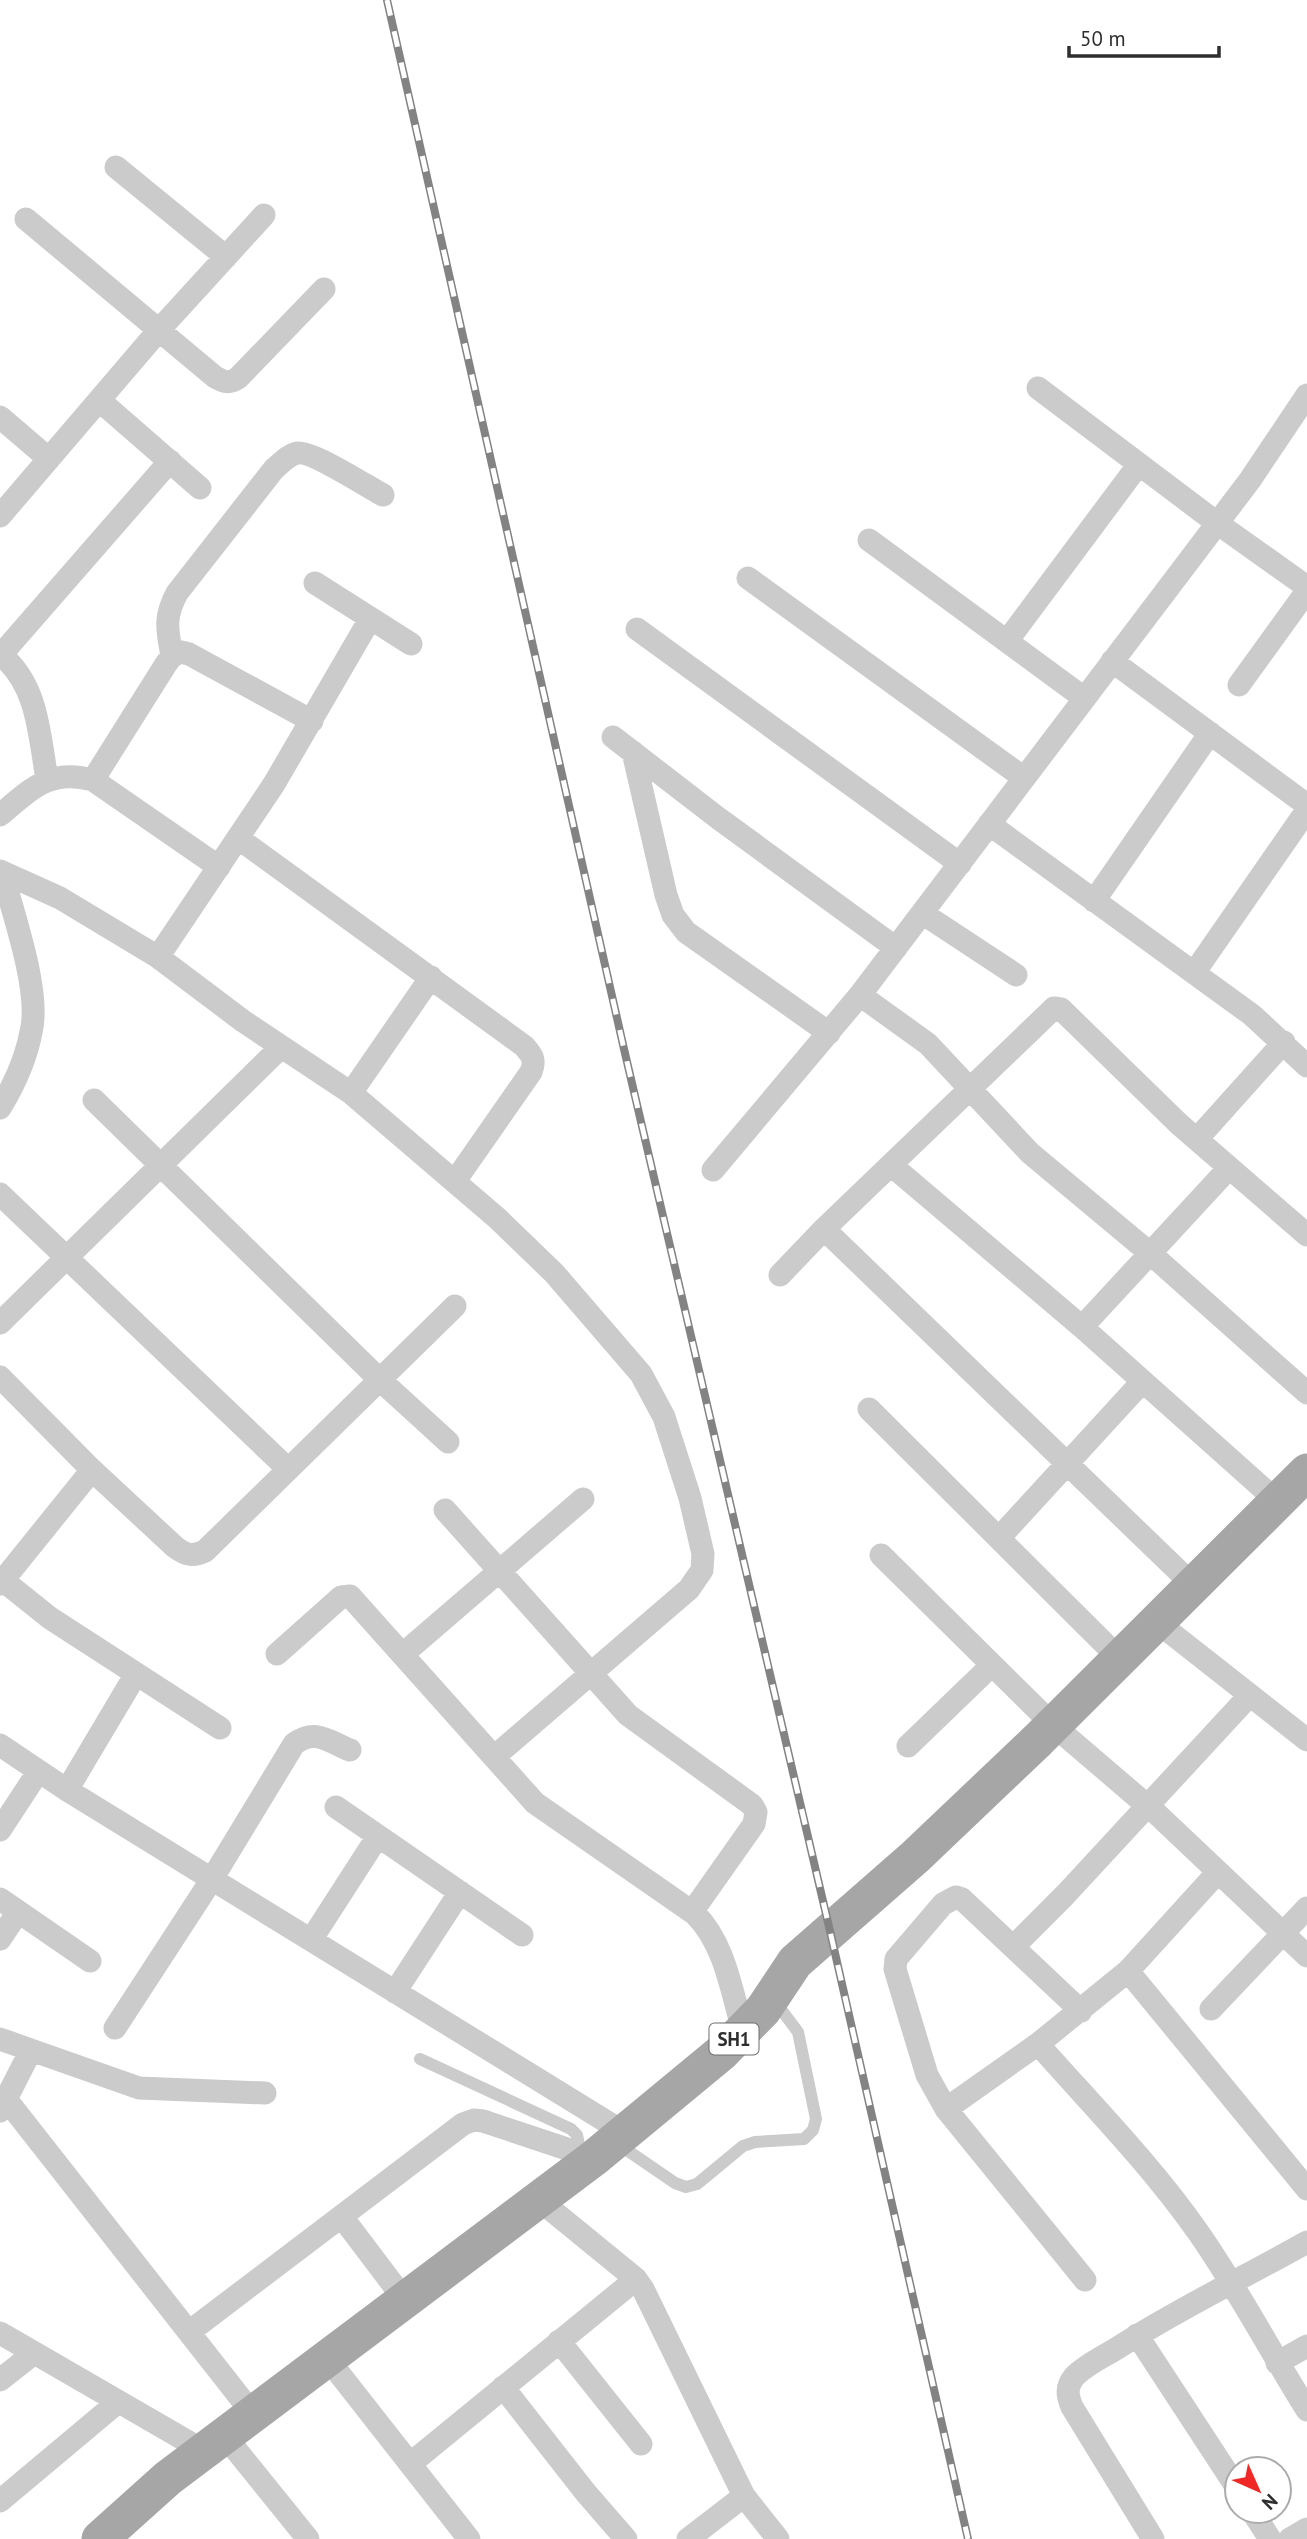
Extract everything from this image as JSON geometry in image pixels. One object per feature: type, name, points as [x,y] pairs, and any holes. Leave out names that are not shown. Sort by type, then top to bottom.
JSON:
[{"type":"main road","name":"SH1","points":[[100,2539],[168,2478],[538,2199],[721,2053],[763,2010],[795,1962],[915,1857],[1053,1725],[1307,1472]]},
{"type":"street","points":[[116,167],[226,257]]},
{"type":"street","points":[[0,516],[159,330],[264,215]]},
{"type":"street","points":[[26,219],[223,382],[232,382],[324,289]]},
{"type":"street","points":[[1038,388],[1307,589],[1239,685]]},
{"type":"street","points":[[713,1170],[860,995],[1250,480],[1307,395]]},
{"type":"street","points":[[99,400],[200,488]]},
{"type":"street","points":[[0,417],[49,458]]},
{"type":"street","points":[[172,656],[166,626],[168,609],[177,593],[274,469],[289,456],[300,452],[314,457],[383,495]]},
{"type":"street","points":[[47,779],[29,691],[17,669],[0,655],[170,461]]},
{"type":"street","points":[[1007,641],[1139,464]]},
{"type":"street","points":[[869,540],[1084,698]]},
{"type":"street","points":[[748,578],[1024,778]]},
{"type":"street","points":[[315,583],[411,644]]},
{"type":"street","points":[[158,957],[312,722],[370,620]]},
{"type":"street","points":[[637,629],[960,864]]},
{"type":"street","points":[[93,780],[172,656],[181,652],[312,722]]},
{"type":"street","points":[[1112,661],[1307,808],[1194,973]]},
{"type":"street","points":[[1094,901],[1210,733]]},
{"type":"street","points":[[613,737],[718,818],[896,948]]},
{"type":"street","points":[[633,752],[673,915],[686,932],[829,1033]]},
{"type":"street","points":[[0,815],[47,779],[79,776],[93,780],[219,867]]},
{"type":"street","points":[[989,824],[1252,1015],[1307,1066]]},
{"type":"street","points":[[238,838],[431,977],[532,1054],[535,1063],[531,1072],[455,1181]]},
{"type":"street","points":[[1,872],[60,898],[158,957],[243,1021],[351,1093],[497,1218],[554,1273],[641,1374],[664,1417],[690,1498],[703,1555],[702,1570],[688,1589],[494,1757]]},
{"type":"street","points":[[0,1108],[7,1082],[24,1062],[33,1025],[33,1003],[23,947],[1,872]]},
{"type":"street","points":[[922,913],[1016,975]]},
{"type":"street","points":[[351,1093],[431,977]]},
{"type":"street","points":[[860,995],[928,1044],[1030,1153],[1151,1254],[1307,1393]]},
{"type":"street","points":[[780,1275],[824,1229],[1054,1008],[1061,1009],[1197,1139],[1307,1235]]},
{"type":"street","points":[[1197,1139],[1284,1042]]},
{"type":"street","points":[[0,1322],[281,1047]]},
{"type":"street","points":[[94,1100],[379,1379],[448,1442]]},
{"type":"street","points":[[891,1165],[1082,1327],[1277,1501]]},
{"type":"street","points":[[1082,1327],[1229,1168]]},
{"type":"street","points":[[0,1194],[288,1469]]},
{"type":"street","points":[[824,1229],[1193,1585]]},
{"type":"street","points":[[0,1377],[92,1470],[175,1547],[184,1554],[194,1556],[205,1551],[455,1306]]},
{"type":"street","points":[[999,1538],[1142,1382]]},
{"type":"street","points":[[869,1409],[1119,1658]]},
{"type":"street","points":[[92,1470],[1,1581],[50,1618],[220,1728]]},
{"type":"street","points":[[403,1654],[583,1499]]},
{"type":"street","points":[[445,1510],[628,1715],[752,1805],[756,1812],[754,1824],[692,1912]]},
{"type":"street","points":[[881,1555],[1053,1725],[1148,1805],[1307,1956]]},
{"type":"street","points":[[277,1654],[341,1597],[350,1596],[535,1803],[692,1912],[707,1926],[718,1944],[743,2030]]},
{"type":"street","points":[[1157,1622],[1307,1740]]},
{"type":"street","points":[[908,1746],[992,1665]]},
{"type":"street","points":[[67,1790],[136,1674]]},
{"type":"street","points":[[1014,1946],[1250,1695]]},
{"type":"street","points":[[115,2028],[212,1879],[295,1744],[304,1737],[314,1735],[350,1750]]},
{"type":"street","points":[[0,1745],[38,1772],[395,1992],[604,2147]]},
{"type":"street","points":[[0,1830],[38,1772]]},
{"type":"street","points":[[337,1807],[522,1935]]},
{"type":"street","points":[[311,1940],[378,1836]]},
{"type":"street","points":[[946,2109],[1038,2044],[1128,1971],[1219,1872]]},
{"type":"street","points":[[395,1992],[460,1892]]},
{"type":"street","points":[[1081,2011],[1014,1946],[956,1897],[943,1904],[896,1959],[895,1969],[927,2075],[946,2109],[1085,2280]]},
{"type":"street","points":[[0,1939],[9,1905],[90,1961]]},
{"type":"street","points":[[1211,2009],[1307,1908]]},
{"type":"street","points":[[1128,1971],[1307,2189]]},
{"type":"street","points":[[0,2039],[139,2088],[265,2094]]},
{"type":"street","points":[[1038,2044],[1164,2187],[1198,2231],[1231,2281],[1307,2410]]},
{"type":"street","points":[[31,2050],[3,2105],[253,2414]]},
{"type":"street","points":[[189,2332],[463,2124],[474,2120],[483,2121],[604,2147]]},
{"type":"street","points":[[538,2199],[636,2279],[744,2496],[778,2539]]},
{"type":"street","points":[[342,2217],[404,2300]]},
{"type":"street","points":[[1153,2539],[1068,2396],[1069,2385],[1076,2375],[1137,2335],[1231,2281],[1307,2242]]},
{"type":"street","points":[[410,2464],[636,2279]]},
{"type":"street","points":[[0,2333],[118,2403],[214,2443],[306,2538]]},
{"type":"street","points":[[1137,2335],[1223,2467]]},
{"type":"street","points":[[559,2341],[641,2444]]},
{"type":"street","points":[[1277,2363],[1307,2346]]},
{"type":"street","points":[[0,2380],[33,2354]]},
{"type":"street","points":[[327,2358],[469,2539]]},
{"type":"street","points":[[503,2387],[586,2493],[626,2539]]},
{"type":"street","points":[[0,2501],[118,2403]]},
{"type":"street","points":[[688,2539],[744,2496]]},
{"type":"street","points":[[1290,2539],[1307,2529]]},
{"type":"lane","points":[[420,2059],[686,2187],[697,2184],[743,2146],[755,2142],[804,2139],[813,2130],[816,2119],[803,2046],[798,2032],[771,1997]]},
{"type":"railway","points":[[387,0],[624,1049],[830,1931],[968,2539]]}]
